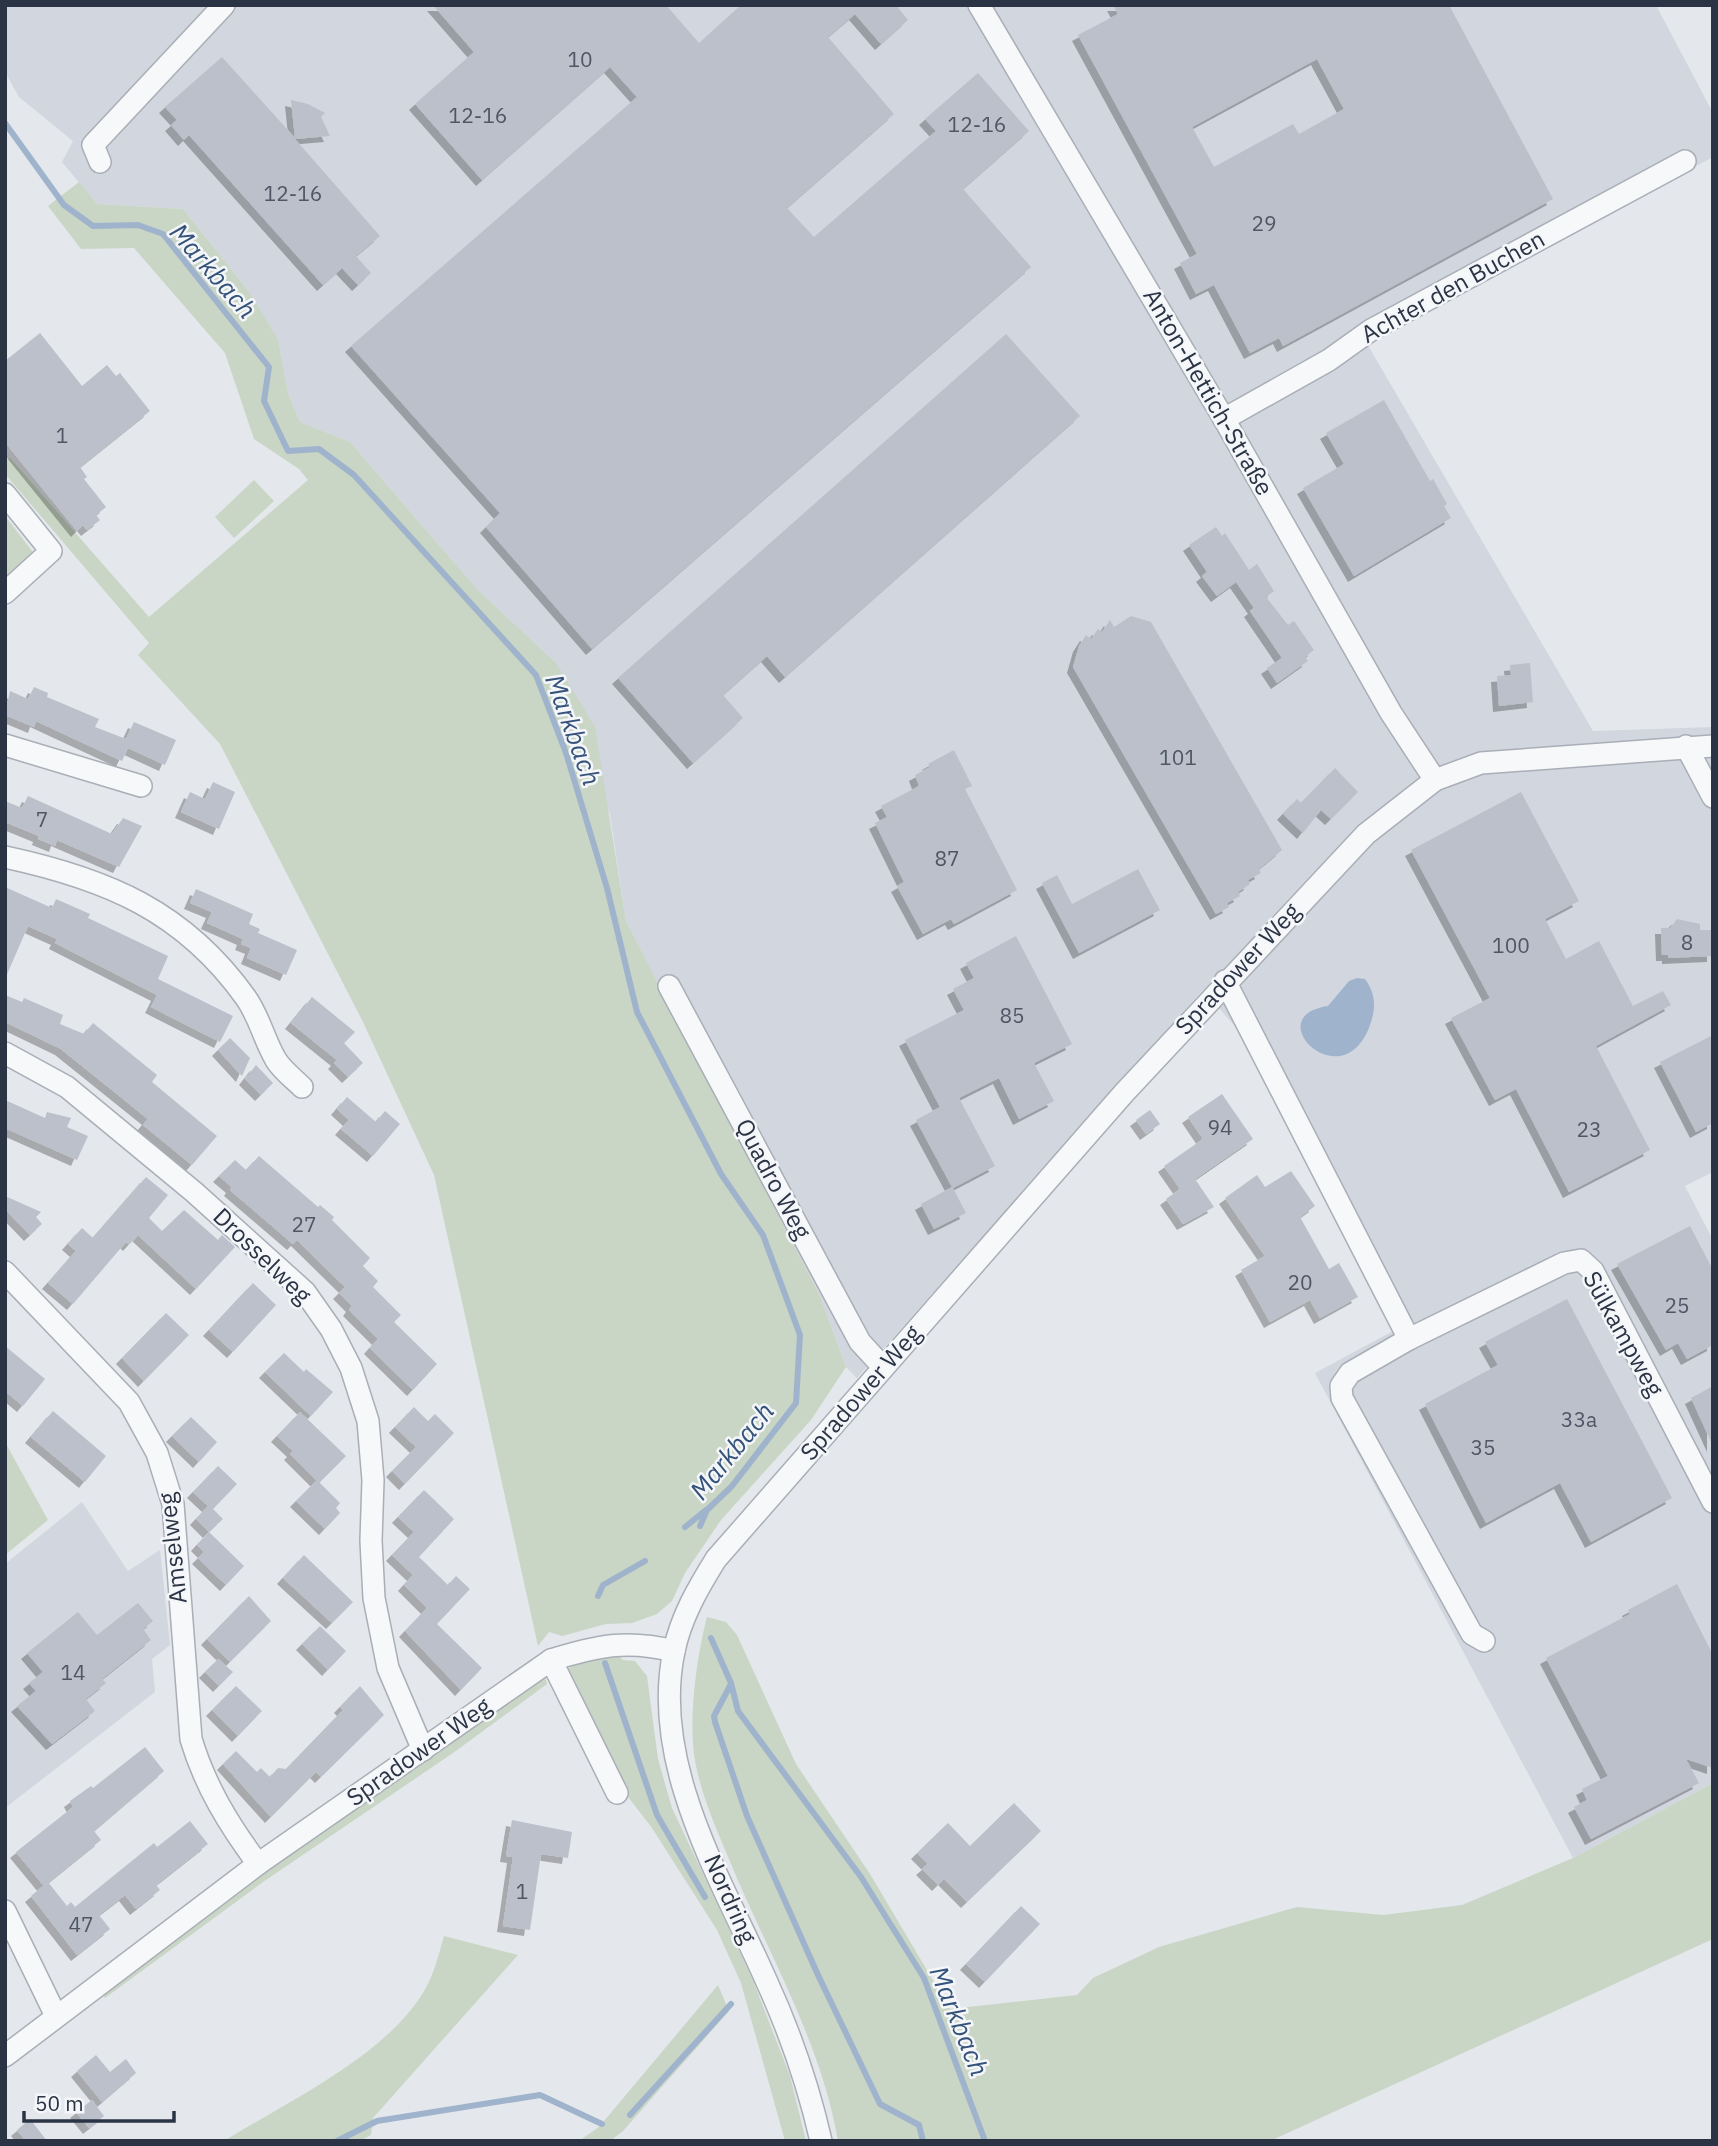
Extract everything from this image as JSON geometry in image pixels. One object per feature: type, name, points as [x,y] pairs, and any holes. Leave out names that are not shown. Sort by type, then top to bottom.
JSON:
[{"type":"street","points":[[100,162],[93,145],[224,5]]},
{"type":"street","name":"Anton-Hettich-Straße","points":[[979,5],[1002,39],[1224,419],[1391,713],[1435,780]]},
{"type":"street","name":"Achter den Buchen","points":[[1224,419],[1329,360],[1371,330],[1685,161]]},
{"type":"street","points":[[5,494],[51,551],[5,593]]},
{"type":"street","points":[[5,745],[141,786]]},
{"type":"street","points":[[1686,746],[1713,797]]},
{"type":"street","name":"Spradower Weg","points":[[5,2056],[258,1864],[551,1660],[598,1645],[644,1644],[674,1651],[696,1592],[716,1559],[883,1367],[1225,981],[1366,834],[1435,780],[1481,763],[1713,746]]},
{"type":"street","points":[[5,856],[68,871],[117,891],[156,912],[192,938],[222,965],[258,1016],[277,1062],[302,1087]]},
{"type":"street","points":[[1225,981],[1409,1339]]},
{"type":"street","name":"Quadro Weg","points":[[669,986],[860,1342],[883,1367]]},
{"type":"street","name":"Drosselweg","points":[[5,1053],[67,1087],[184,1184],[305,1292],[331,1329],[351,1368],[368,1421],[373,1480],[371,1541],[374,1598],[388,1668],[423,1749]]},
{"type":"street","name":"Sülkampweg","points":[[1484,1641],[1472,1634],[1342,1398],[1340,1386],[1350,1373],[1409,1339],[1564,1263],[1581,1259],[1594,1271],[1713,1503]]},
{"type":"street","name":"Amselweg","points":[[5,1272],[130,1402],[157,1453],[173,1504],[191,1739],[199,1767],[225,1817],[258,1864]]},
{"type":"street","name":"Nordring","points":[[674,1651],[670,1680],[673,1732],[685,1790],[708,1851],[808,2081],[821,2141]]},
{"type":"street","points":[[551,1660],[617,1793]]},
{"type":"street","points":[[5,1911],[56,2015]]},
{"type":"shaded area","points":[[5,5],[1656,5],[1713,113],[1713,157],[1366,342],[1593,731],[1713,727],[1713,1172],[1685,1186],[1713,1240],[1713,1783],[1573,1858],[1315,1373],[1395,1330],[1240,1032],[1203,990],[857,1378],[846,1367],[820,1296],[626,921],[610,814],[556,663],[477,589],[350,442],[300,422],[288,393],[278,339],[250,293],[183,209],[97,204],[62,162],[73,141],[19,97],[5,72]]},
{"type":"shaded area","points":[[82,1502],[128,1571],[160,1550],[170,1645],[152,1659],[155,1692],[5,1808],[5,1564]]},
{"type":"green space","points":[[79,182],[97,204],[183,209],[250,293],[278,339],[288,393],[300,422],[350,442],[477,589],[556,663],[595,727],[626,921],[820,1296],[846,1367],[811,1420],[721,1520],[685,1573],[672,1601],[657,1614],[632,1623],[606,1624],[562,1636],[549,1632],[538,1646],[434,1175],[363,1022],[220,744],[138,655],[149,643],[5,474],[5,461],[10,458],[149,617],[308,480],[299,469],[254,439],[225,353],[134,248],[81,249],[48,206]]},
{"type":"green space","points":[[254,480],[274,501],[234,538],[215,517]]},
{"type":"green space","points":[[5,516],[36,556],[5,584]]},
{"type":"green space","points":[[5,1442],[48,1520],[5,1555]]},
{"type":"green space","points":[[707,1617],[726,1622],[737,1635],[796,1764],[870,1874],[950,2009],[1077,1995],[1093,1978],[1159,1947],[1297,1907],[1383,1915],[1462,1905],[1573,1858],[1713,1783],[1713,1939],[1270,2141],[838,2141],[830,2104],[806,2032],[744,1894],[708,1808],[700,1781],[694,1754],[693,1704]]},
{"type":"green space","points":[[616,1653],[623,1660],[635,1661],[647,1676],[658,1759],[672,1808],[752,1978],[790,2076],[806,2141],[785,2141],[741,1983],[717,1930],[652,1828],[619,1785],[563,1671],[587,1659]]},
{"type":"green space","points":[[545,1677],[547,1684],[453,1753],[263,1882],[105,1998],[102,1993],[256,1876]]},
{"type":"green space","points":[[444,1936],[518,1955],[373,2118],[371,2135],[360,2141],[224,2141],[331,2077],[382,2039],[404,2018],[421,1996],[435,1967]]},
{"type":"green space","points":[[718,1985],[729,2011],[623,2131],[610,2141],[579,2141],[599,2127]]},
{"type":"water","points":[[1365,979],[1369,985],[1374,1007],[1370,1025],[1358,1046],[1342,1056],[1326,1055],[1312,1048],[1303,1036],[1301,1024],[1308,1013],[1328,1006],[1349,981]]},
{"type":"building","points":[[433,5],[666,5],[699,43],[741,5],[896,5],[908,20],[881,44],[855,14],[828,37],[894,114],[787,208],[814,237],[936,131],[925,119],[978,73],[1029,131],[963,189],[1031,267],[592,649],[486,527],[500,513],[351,346],[637,97],[610,67],[482,180],[415,104],[474,52]]},
{"type":"building","points":[[1113,5],[1449,5],[1553,199],[1283,346],[1279,338],[1250,353],[1214,285],[1196,294],[1180,263],[1197,254],[1078,35],[1118,14]],"holes":[[[1317,59],[1344,109],[1299,134],[1293,124],[1214,167],[1192,127]]]},
{"type":"building","points":[[222,57],[295,138],[291,100],[308,104],[325,113],[321,117],[330,136],[295,139],[380,236],[356,256],[371,273],[358,285],[342,268],[323,285],[189,135],[184,140],[171,125],[177,120],[165,107]]},
{"type":"building","points":[[40,333],[82,386],[107,365],[116,376],[120,373],[150,411],[80,467],[87,477],[84,479],[106,507],[96,515],[100,520],[87,530],[83,525],[77,531],[5,442],[5,361]]},
{"type":"building","points":[[1006,334],[1080,416],[785,677],[767,656],[723,695],[743,718],[693,763],[618,678]]},
{"type":"building","points":[[1384,400],[1430,481],[1433,479],[1447,504],[1444,506],[1451,518],[1354,576],[1303,488],[1344,464],[1326,433]]},
{"type":"building","points":[[1216,527],[1222,536],[1225,533],[1249,570],[1257,564],[1274,591],[1266,597],[1288,625],[1294,621],[1314,650],[1305,657],[1308,661],[1277,683],[1267,668],[1282,658],[1250,611],[1254,608],[1236,582],[1217,596],[1202,576],[1207,572],[1189,545]]},
{"type":"building","points":[[1131,616],[1151,622],[1282,850],[1259,869],[1261,873],[1248,880],[1250,884],[1238,892],[1240,896],[1227,903],[1229,907],[1216,914],[1073,667],[1079,646],[1086,635],[1091,639],[1098,629],[1102,632],[1110,620],[1114,627]]},
{"type":"building","points":[[1530,663],[1533,702],[1499,706],[1497,676],[1511,675],[1510,665]]},
{"type":"building","points":[[34,687],[48,693],[47,697],[99,719],[95,727],[126,739],[134,722],[176,740],[165,765],[128,748],[122,761],[36,721],[34,727],[5,715],[10,691],[28,699]]},
{"type":"building","points":[[954,750],[972,786],[965,789],[1017,890],[954,924],[951,919],[923,934],[897,886],[904,882],[875,823],[887,817],[881,806],[919,786],[915,775],[930,767],[928,764]]},
{"type":"building","points":[[1335,768],[1358,792],[1331,819],[1321,810],[1303,833],[1283,814],[1297,799],[1301,803]]},
{"type":"building","points":[[213,782],[235,792],[219,829],[181,812],[190,792],[205,799]]},
{"type":"building","points":[[1521,792],[1579,901],[1545,919],[1566,959],[1599,941],[1633,1006],[1663,991],[1671,1005],[1596,1046],[1650,1150],[1569,1192],[1516,1089],[1495,1100],[1451,1018],[1490,998],[1411,850]]},
{"type":"building","points":[[28,796],[112,834],[123,818],[142,826],[119,867],[57,840],[55,846],[5,822],[5,801],[22,808]]},
{"type":"building","points":[[1138,869],[1160,910],[1079,953],[1042,883],[1057,875],[1072,904]]},
{"type":"building","points":[[5,887],[52,908],[56,899],[90,914],[88,918],[168,956],[158,979],[233,1016],[220,1042],[151,1007],[157,995],[55,943],[57,939],[28,926],[5,979]]},
{"type":"building","points":[[196,889],[253,914],[249,924],[260,929],[258,933],[297,950],[286,975],[247,958],[251,948],[241,944],[243,939],[207,923],[212,912],[190,903]]},
{"type":"building","points":[[1677,919],[1700,924],[1700,930],[1713,930],[1713,956],[1668,958],[1668,955],[1662,955],[1661,928],[1670,928]]},
{"type":"building","points":[[1016,936],[1072,1044],[1034,1063],[1054,1101],[1019,1119],[999,1078],[959,1098],[995,1166],[953,1188],[966,1213],[934,1229],[921,1204],[952,1187],[916,1120],[940,1107],[905,1040],[964,1010],[953,989],[974,978],[966,963]]},
{"type":"building","points":[[5,995],[22,1002],[24,998],[63,1015],[60,1024],[84,1034],[93,1023],[157,1075],[152,1082],[217,1136],[192,1165],[143,1125],[148,1119],[61,1049],[5,1022]]},
{"type":"building","points":[[312,997],[355,1032],[344,1043],[363,1063],[348,1077],[334,1063],[337,1060],[291,1023]]},
{"type":"building","points":[[1713,1035],[1713,1123],[1696,1132],[1660,1062]]},
{"type":"building","points":[[230,1038],[250,1058],[242,1076],[218,1050]]},
{"type":"building","points":[[256,1065],[273,1083],[261,1095],[245,1079]]},
{"type":"building","points":[[1222,1094],[1253,1139],[1195,1179],[1214,1207],[1183,1224],[1166,1199],[1180,1189],[1164,1166],[1203,1139],[1188,1117]]},
{"type":"building","points":[[347,1097],[376,1122],[385,1111],[400,1124],[373,1156],[341,1129],[349,1120],[337,1109]]},
{"type":"building","points":[[5,1100],[45,1118],[47,1112],[71,1118],[67,1127],[88,1136],[77,1160],[5,1128]]},
{"type":"building","points":[[1150,1110],[1160,1124],[1146,1134],[1136,1120]]},
{"type":"building","points":[[259,1156],[318,1207],[320,1205],[334,1217],[332,1220],[370,1258],[363,1266],[378,1281],[373,1287],[401,1315],[394,1322],[437,1364],[413,1390],[370,1348],[378,1339],[349,1310],[352,1306],[339,1293],[345,1287],[297,1240],[293,1244],[230,1190],[232,1187],[219,1176],[235,1160],[246,1170]]},
{"type":"building","points":[[1291,1171],[1315,1206],[1300,1217],[1329,1269],[1339,1263],[1358,1297],[1320,1318],[1310,1300],[1270,1322],[1241,1270],[1265,1256],[1225,1198],[1257,1175],[1265,1187]]},
{"type":"building","points":[[146,1177],[168,1195],[149,1218],[162,1231],[184,1210],[218,1240],[222,1235],[235,1247],[196,1289],[138,1235],[129,1245],[126,1242],[73,1304],[48,1283],[76,1251],[68,1244],[82,1228],[93,1238]]},
{"type":"building","points":[[5,1196],[41,1212],[36,1217],[42,1224],[30,1235],[5,1209]]},
{"type":"building","points":[[1690,1226],[1713,1270],[1713,1345],[1687,1359],[1678,1343],[1666,1350],[1617,1264]]},
{"type":"building","points":[[253,1283],[276,1305],[233,1352],[209,1330]]},
{"type":"building","points":[[1567,1299],[1672,1498],[1591,1542],[1560,1483],[1486,1523],[1425,1404],[1498,1365],[1485,1342]]},
{"type":"building","points":[[166,1313],[189,1335],[144,1381],[122,1358]]},
{"type":"building","points":[[5,1346],[45,1379],[23,1406],[5,1391]]},
{"type":"building","points":[[284,1353],[304,1372],[306,1369],[333,1392],[311,1416],[265,1372]]},
{"type":"building","points":[[1713,1386],[1713,1446],[1691,1398]]},
{"type":"building","points":[[414,1407],[428,1421],[435,1414],[454,1433],[405,1484],[392,1471],[416,1447],[395,1427]]},
{"type":"building","points":[[53,1411],[106,1456],[85,1482],[31,1437]]},
{"type":"building","points":[[300,1412],[346,1456],[319,1483],[290,1454],[293,1451],[277,1436]]},
{"type":"building","points":[[191,1417],[217,1442],[199,1462],[172,1436]]},
{"type":"building","points":[[218,1466],[237,1484],[213,1509],[223,1519],[209,1532],[196,1519],[208,1506],[193,1492]]},
{"type":"building","points":[[317,1480],[340,1503],[336,1508],[340,1513],[325,1529],[296,1501]]},
{"type":"building","points":[[424,1490],[454,1519],[419,1557],[448,1585],[456,1576],[470,1589],[437,1624],[482,1668],[461,1690],[405,1631],[427,1608],[404,1585],[413,1575],[392,1555],[414,1532],[398,1517]]},
{"type":"building","points":[[209,1532],[244,1566],[226,1585],[198,1558],[204,1552],[197,1545]]},
{"type":"building","points":[[304,1555],[353,1602],[332,1623],[283,1578]]},
{"type":"building","points":[[1677,1584],[1713,1655],[1713,1768],[1686,1759],[1699,1783],[1591,1839],[1574,1807],[1587,1800],[1582,1789],[1608,1776],[1546,1658],[1630,1614],[1628,1610]]},
{"type":"building","points":[[249,1596],[271,1621],[230,1662],[207,1639]]},
{"type":"building","points":[[138,1603],[153,1621],[143,1629],[151,1640],[102,1679],[106,1683],[86,1699],[95,1711],[52,1744],[17,1706],[36,1691],[29,1683],[43,1672],[27,1653],[78,1612],[97,1635]]},
{"type":"building","points":[[320,1626],[346,1651],[328,1670],[302,1644]]},
{"type":"building","points":[[218,1659],[233,1672],[219,1686],[205,1672]]},
{"type":"building","points":[[236,1686],[262,1711],[238,1736],[212,1710]]},
{"type":"building","points":[[360,1686],[384,1715],[321,1777],[316,1772],[271,1817],[223,1764],[236,1751],[257,1772],[261,1768],[270,1777],[278,1768],[286,1769],[343,1710],[340,1707]]},
{"type":"building","points":[[145,1747],[164,1771],[94,1831],[101,1840],[44,1886],[16,1852],[73,1807],[70,1801],[91,1786],[93,1788]]},
{"type":"building","points":[[1014,1803],[1041,1831],[967,1902],[944,1879],[938,1885],[922,1869],[928,1864],[917,1853],[948,1823],[970,1846]]},
{"type":"building","points":[[512,1820],[572,1832],[568,1858],[541,1854],[530,1930],[503,1926],[513,1857],[506,1856]]},
{"type":"building","points":[[190,1821],[208,1844],[156,1885],[160,1890],[136,1909],[125,1895],[99,1915],[110,1929],[77,1955],[31,1896],[48,1882],[67,1906],[71,1902],[75,1907],[154,1843],[157,1847]]},
{"type":"building","points":[[1021,1906],[1040,1924],[985,1982],[966,1964]]},
{"type":"building","points":[[96,2055],[110,2072],[126,2059],[136,2073],[102,2102],[77,2071]]},
{"type":"building","points":[[92,2100],[104,2116],[89,2128],[76,2112]]},
{"type":"building","points":[[30,2119],[47,2141],[26,2141],[17,2130]]},
{"type":"waterway","name":"Markbach","points":[[5,123],[64,205],[93,226],[138,225],[163,234],[269,367],[264,401],[288,451],[319,449],[354,475],[536,675],[566,753],[607,888],[637,1012],[721,1174],[763,1235],[800,1335],[796,1403],[732,1486],[707,1510],[700,1526]]},
{"type":"waterway","points":[[685,1527],[706,1510]]},
{"type":"waterway","points":[[598,1596],[603,1585],[645,1561]]},
{"type":"waterway","name":"Markbach","points":[[711,1638],[731,1683],[738,1711],[861,1877],[924,1978],[985,2141]]},
{"type":"waterway","points":[[605,1663],[657,1815],[705,1897]]},
{"type":"waterway","points":[[731,1684],[714,1716],[747,1816],[818,1975],[880,2104],[919,2125],[923,2141]]},
{"type":"waterway","points":[[630,2115],[731,2004]]},
{"type":"waterway","points":[[337,2141],[377,2121],[540,2095],[602,2124]]}]
